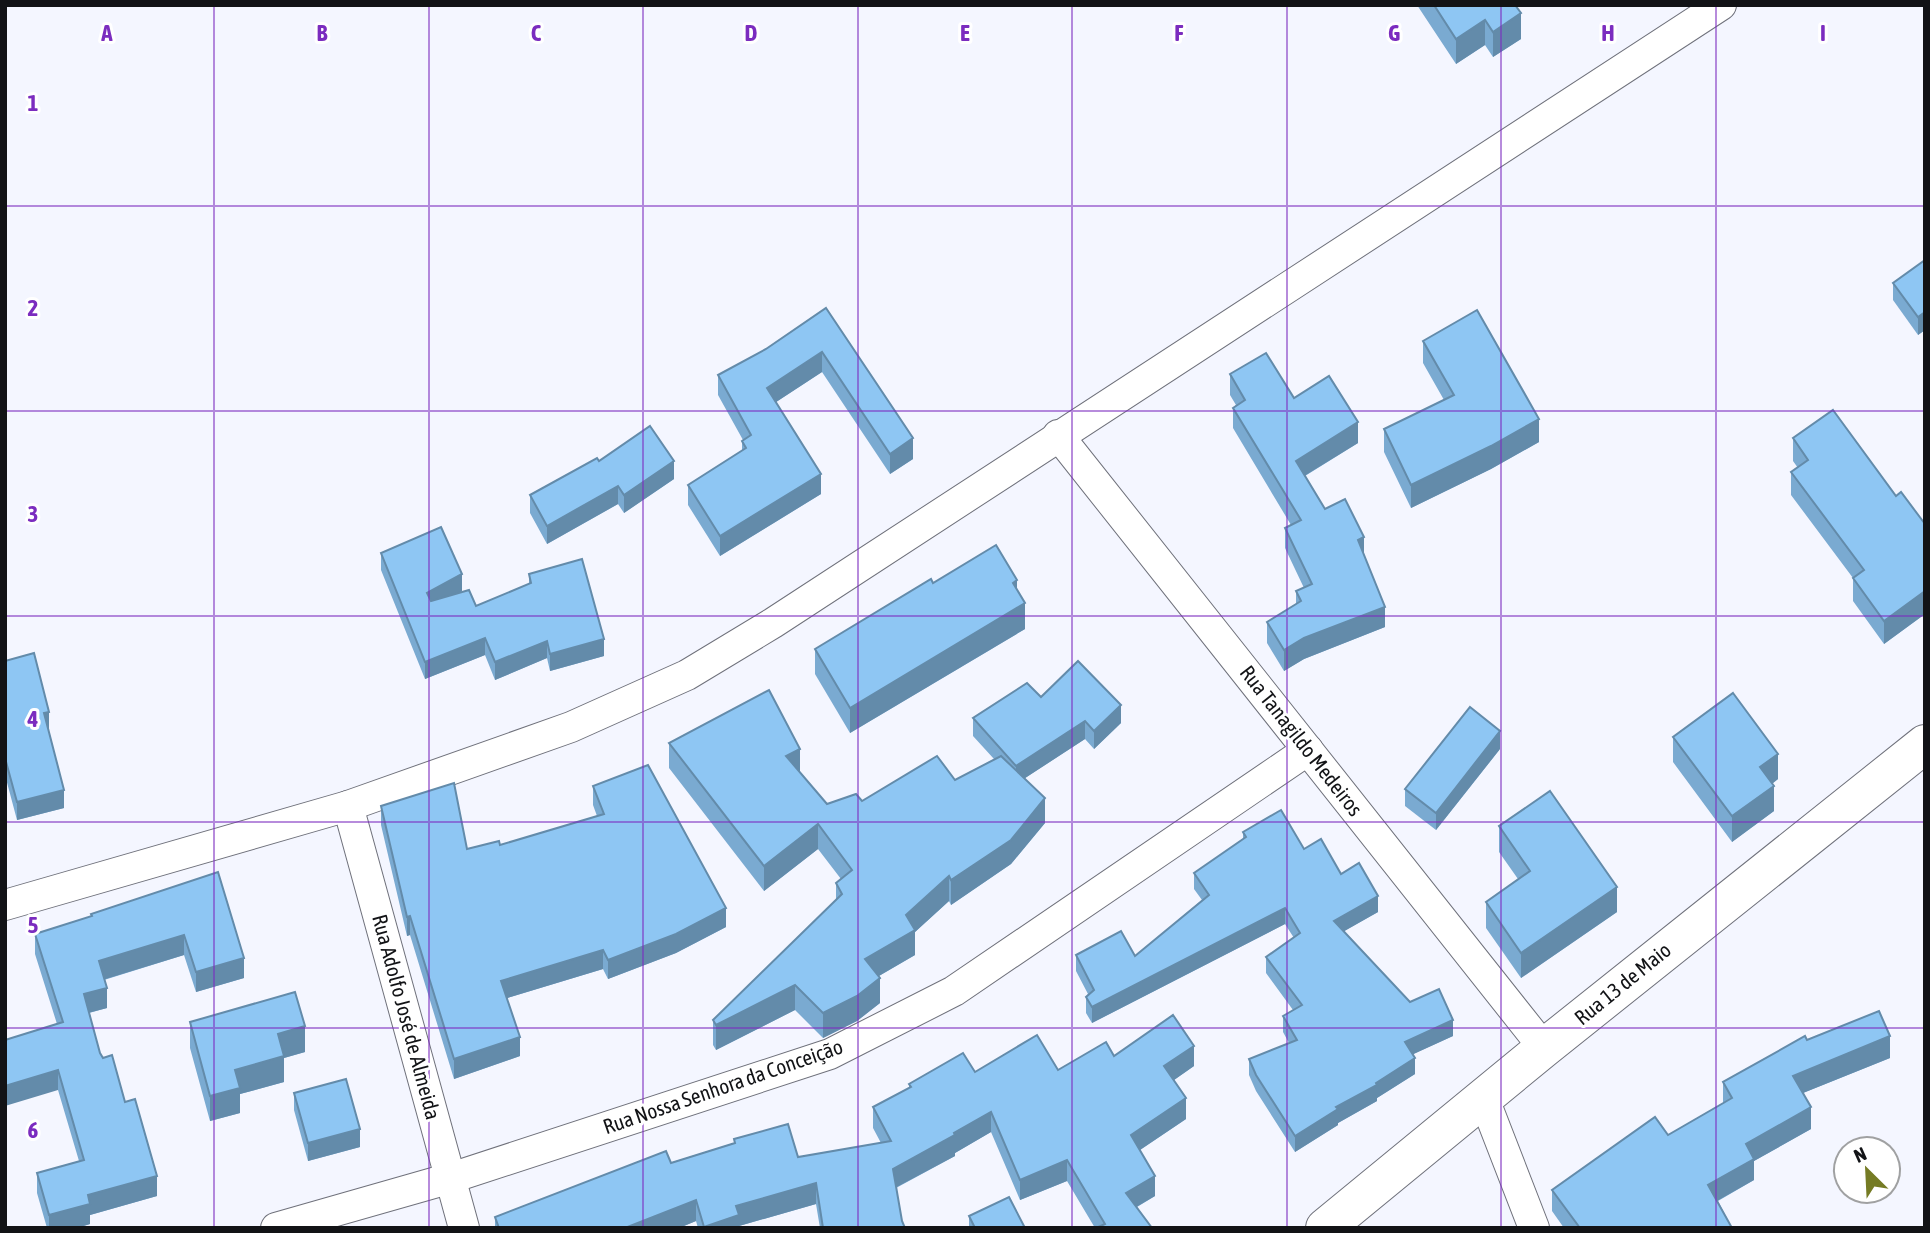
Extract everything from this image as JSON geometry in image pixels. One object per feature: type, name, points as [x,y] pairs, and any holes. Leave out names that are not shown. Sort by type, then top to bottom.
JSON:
[{"type":"main road","name":"Rua 13 de Maio","points":[[1325,1228],[1544,1048],[1925,744]]},
{"type":"main road","points":[[1861,794],[1925,770]]},
{"type":"street","points":[[5,905],[348,806],[571,727],[687,674],[773,623],[1721,5]]},
{"type":"street","name":"Rua Tanagildo Medeiros","points":[[1058,435],[1544,1048]]},
{"type":"street","name":"Rua Nossa Senhora da Conceição","points":[[276,1228],[451,1178],[830,1054],[954,990],[1308,750]]},
{"type":"street","name":"Rua Adolfo José de Almeida","points":[[348,806],[464,1228]]},
{"type":"street","points":[[1484,1099],[1534,1228]]},
{"type":"building","points":[[1434,5],[1515,5],[1521,13],[1493,32],[1485,20],[1456,39]]},
{"type":"building","points":[[1925,260],[1925,312],[1918,317],[1893,283]]},
{"type":"building","points":[[826,308],[913,438],[890,454],[822,352],[767,388],[821,474],[720,536],[688,485],[746,448],[742,441],[751,435],[718,375],[766,349]]},
{"type":"building","points":[[1477,310],[1539,419],[1411,485],[1384,429],[1454,395],[1423,341]]},
{"type":"building","points":[[1266,353],[1294,398],[1329,376],[1358,422],[1296,461],[1325,509],[1345,499],[1364,537],[1358,540],[1385,607],[1304,638],[1284,650],[1267,622],[1301,601],[1296,591],[1312,584],[1285,528],[1301,520],[1233,408],[1245,400],[1230,374]]},
{"type":"building","points":[[1833,410],[1896,496],[1901,492],[1925,524],[1925,591],[1884,621],[1853,578],[1864,570],[1791,472],[1808,460],[1793,438]]},
{"type":"building","points":[[650,426],[674,461],[624,495],[618,486],[547,526],[530,495],[597,458],[599,461]]},
{"type":"building","points":[[441,527],[462,574],[427,593],[431,601],[469,590],[476,606],[531,583],[529,574],[582,559],[604,639],[550,654],[547,641],[495,662],[485,638],[425,662],[381,553]]},
{"type":"building","points":[[996,545],[1017,580],[1013,583],[1025,603],[850,708],[815,649],[931,579],[933,583]]},
{"type":"building","points":[[34,653],[49,712],[44,713],[64,790],[17,802],[5,758],[5,661]]},
{"type":"building","points":[[1078,661],[1121,705],[1094,731],[1085,721],[1016,766],[973,718],[1027,683],[1041,697]]},
{"type":"building","points":[[769,690],[800,749],[786,756],[827,804],[856,794],[862,801],[937,756],[955,780],[1001,756],[1045,798],[1011,840],[951,880],[949,876],[906,915],[915,930],[865,959],[880,978],[857,996],[823,1013],[795,985],[716,1025],[713,1020],[842,894],[836,883],[852,870],[818,824],[764,866],[669,743]]},
{"type":"building","points":[[1733,693],[1778,754],[1760,767],[1774,786],[1732,816],[1673,737]]},
{"type":"building","points":[[1470,707],[1500,731],[1436,813],[1405,789]]},
{"type":"building","points":[[648,765],[726,908],[676,934],[608,960],[603,950],[501,981],[520,1037],[454,1059],[410,916],[407,917],[381,806],[454,783],[467,849],[499,841],[500,845],[604,814],[593,786]]},
{"type":"building","points":[[1550,791],[1617,887],[1521,953],[1486,902],[1530,871],[1499,826]]},
{"type":"building","points":[[1281,810],[1304,849],[1321,839],[1341,874],[1359,863],[1378,896],[1334,921],[1410,1002],[1439,989],[1453,1020],[1405,1042],[1415,1058],[1295,1136],[1256,1075],[1249,1059],[1297,1040],[1283,1016],[1302,1005],[1266,957],[1300,933],[1285,908],[1092,1007],[1086,997],[1094,990],[1076,955],[1121,931],[1135,956],[1209,895],[1194,873],[1246,837],[1243,832]]},
{"type":"building","points":[[218,872],[244,958],[196,972],[184,935],[99,961],[107,988],[84,994],[100,1053],[103,1058],[112,1055],[125,1102],[135,1099],[157,1176],[88,1195],[90,1204],[49,1215],[37,1173],[84,1160],[58,1070],[5,1086],[5,1040],[63,1022],[35,934]]},
{"type":"building","points":[[295,992],[305,1026],[278,1034],[284,1056],[235,1070],[240,1088],[210,1096],[190,1022]]},
{"type":"building","points":[[1879,1011],[1890,1036],[1793,1076],[1811,1107],[1746,1144],[1754,1159],[1708,1185],[1732,1228],[1580,1228],[1552,1190],[1655,1117],[1668,1135],[1732,1098],[1723,1082],[1805,1036],[1807,1040]]},
{"type":"building","points":[[1173,1015],[1194,1046],[1164,1066],[1186,1098],[1131,1135],[1155,1176],[1126,1193],[1152,1228],[1096,1228],[1105,1224],[1067,1160],[1020,1180],[991,1112],[893,1169],[905,1228],[823,1228],[816,1183],[736,1206],[739,1215],[704,1227],[696,1200],[625,1228],[499,1228],[495,1217],[666,1151],[671,1163],[735,1143],[734,1139],[788,1124],[798,1157],[891,1141],[873,1107],[911,1087],[909,1084],[963,1053],[975,1072],[1037,1035],[1058,1070],[1106,1042],[1114,1056]]},
{"type":"building","points":[[346,1079],[360,1129],[308,1143],[294,1093]]},
{"type":"building","points":[[1009,1197],[1025,1228],[975,1228],[969,1216]]}]
